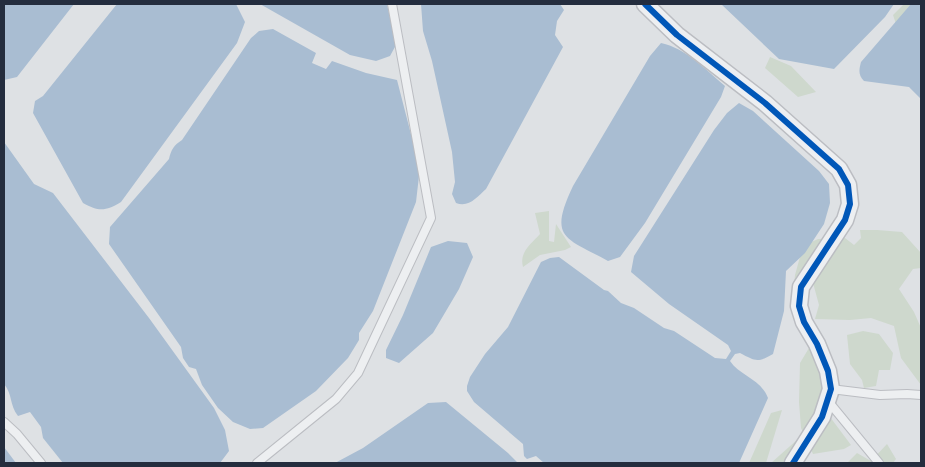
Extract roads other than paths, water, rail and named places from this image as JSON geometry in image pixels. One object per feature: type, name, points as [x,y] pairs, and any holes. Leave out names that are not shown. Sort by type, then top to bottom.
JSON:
[{"type":"street","points":[[645,4],[677,35],[765,103],[839,169],[848,184],[850,204],[845,220],[801,288],[799,306],[804,322],[828,371],[830,395],[822,417],[793,463]]},
{"type":"lane","points":[[257,463],[336,399],[358,373],[431,218],[392,4]]},
{"type":"lane","points":[[830,395],[921,395]]},
{"type":"lane","points":[[830,395],[879,463]]},
{"type":"lane","points":[[4,422],[17,434],[41,463]]},
{"type":"water","points":[[4,4],[74,4],[17,77],[4,80]]},
{"type":"water","points":[[117,4],[236,4],[245,22],[237,43],[121,202],[107,209],[98,209],[83,203],[33,113],[35,101],[43,96]]},
{"type":"water","points":[[260,4],[387,4],[396,45],[390,56],[376,61],[350,55]]},
{"type":"water","points":[[421,4],[560,4],[564,10],[557,21],[555,35],[563,47],[486,189],[472,201],[465,204],[456,203],[452,194],[455,182],[452,152],[432,61],[423,31]]},
{"type":"water","points":[[721,4],[894,4],[885,17],[834,69],[779,59]]},
{"type":"water","points":[[911,4],[921,4],[921,99],[909,87],[864,81],[860,72],[861,62]]},
{"type":"water","points":[[273,29],[316,53],[312,63],[326,69],[332,61],[366,73],[397,80],[414,146],[419,176],[416,202],[373,311],[359,333],[359,340],[348,358],[316,391],[263,428],[250,429],[233,422],[218,408],[202,385],[196,369],[189,367],[183,358],[181,347],[109,244],[110,227],[169,159],[173,148],[182,140],[251,38],[259,31]]},
{"type":"water","points":[[661,43],[687,55],[725,86],[721,97],[645,223],[620,257],[608,261],[571,241],[562,227],[562,217],[573,186],[650,56]]},
{"type":"water","points":[[739,103],[753,111],[819,171],[829,184],[830,203],[824,224],[805,253],[786,271],[784,311],[773,354],[764,359],[756,360],[740,353],[735,354],[730,361],[761,386],[768,398],[739,463],[544,463],[536,456],[527,459],[524,456],[523,444],[474,402],[467,391],[467,386],[470,377],[485,354],[508,327],[541,262],[559,257],[608,291],[621,303],[634,308],[664,328],[674,331],[715,358],[726,359],[731,351],[728,345],[669,304],[631,272],[634,256],[714,130],[727,113]]},
{"type":"water","points":[[4,142],[34,184],[53,193],[149,318],[214,408],[225,430],[229,451],[220,463],[63,463],[43,438],[41,427],[30,412],[18,416],[4,384]]},
{"type":"water","points":[[448,241],[467,243],[473,257],[459,289],[433,333],[399,363],[386,358],[386,350],[403,315],[431,247]]},
{"type":"water","points":[[446,402],[518,463],[335,463],[363,448],[428,403]]},
{"type":"water","points":[[4,447],[16,463],[4,463]]}]
